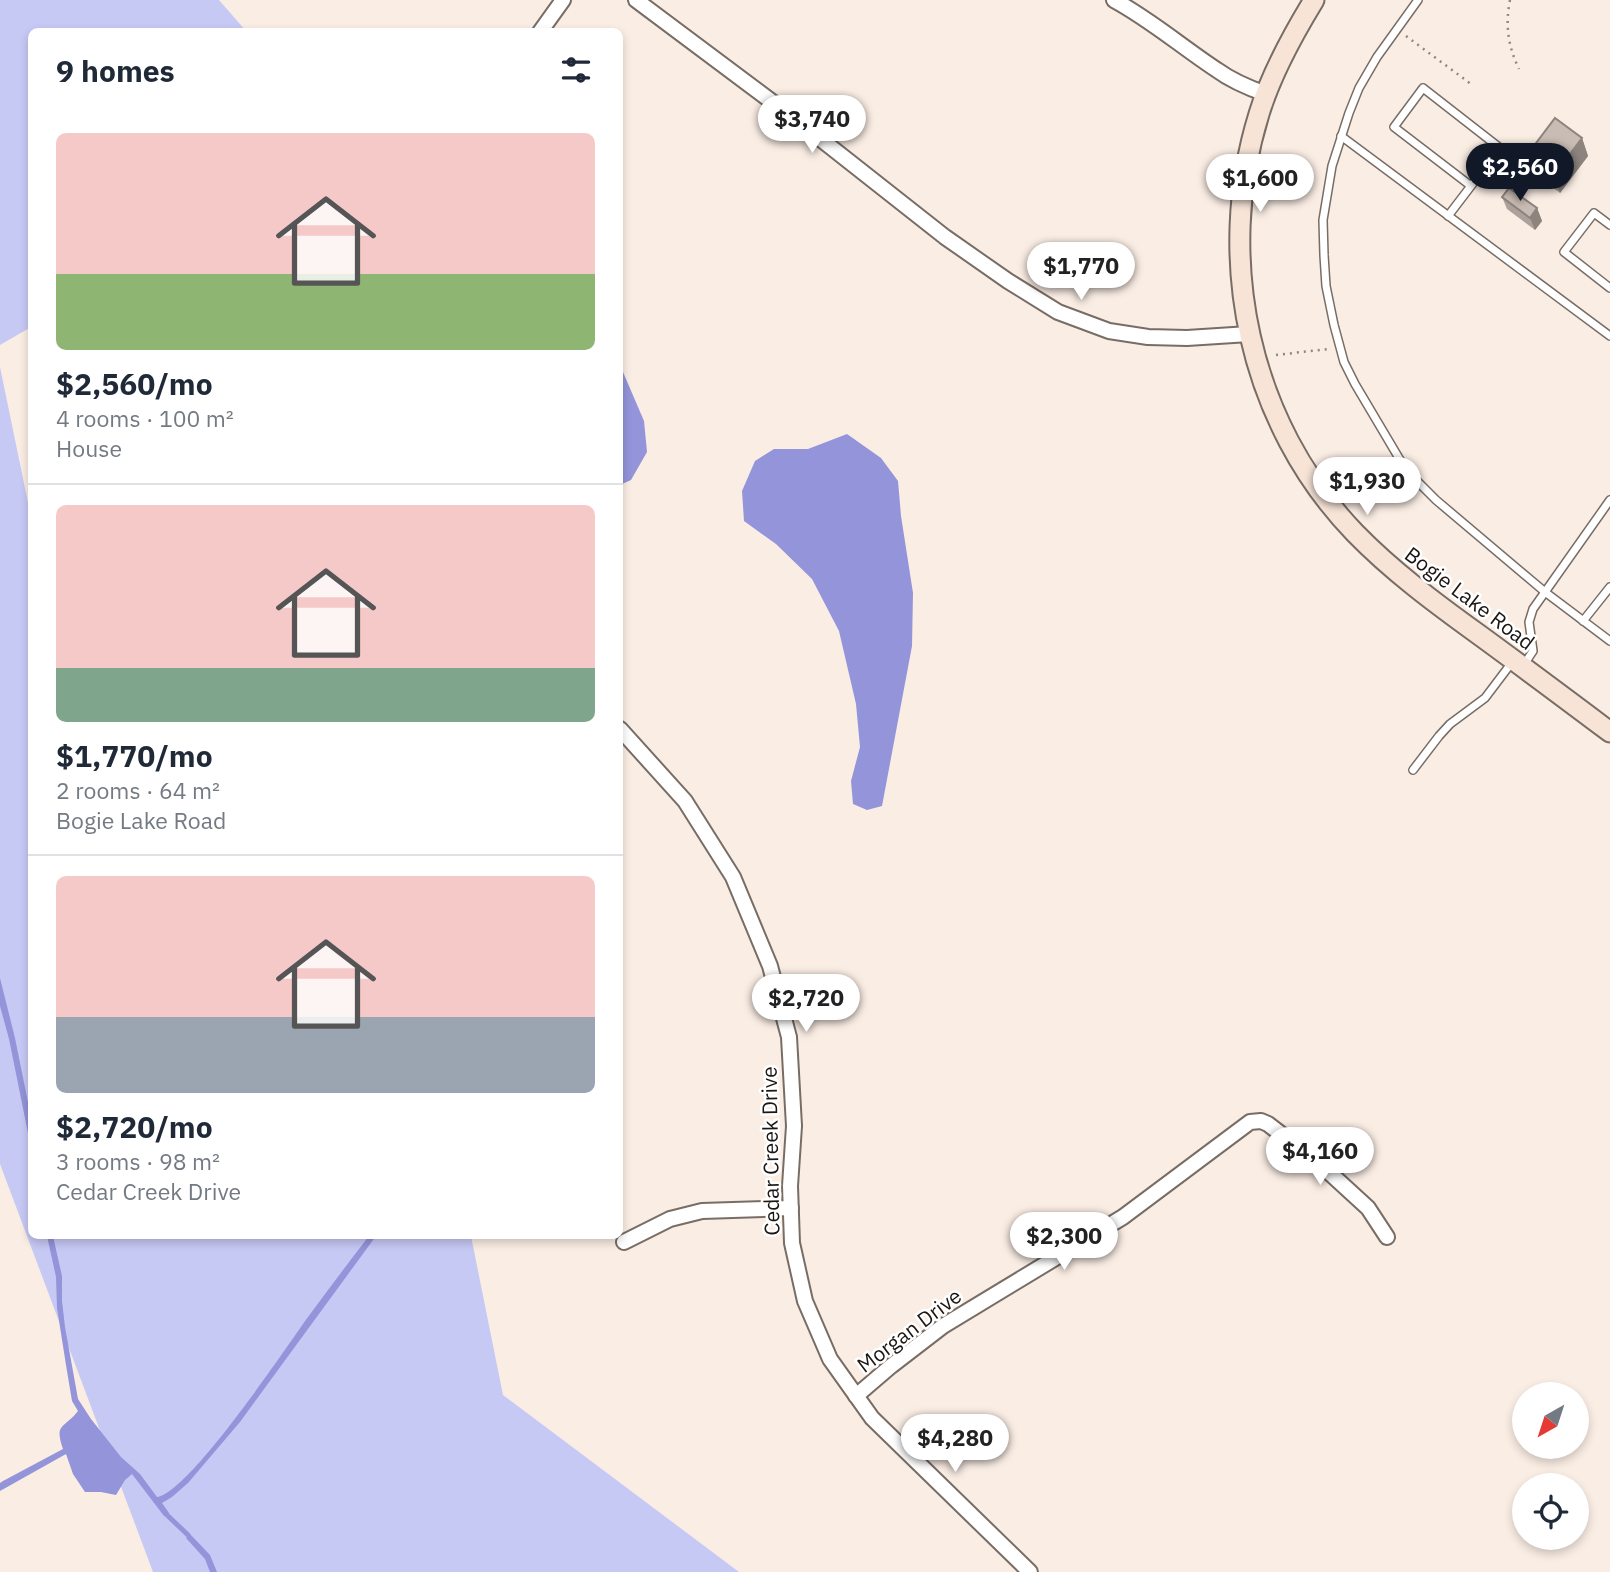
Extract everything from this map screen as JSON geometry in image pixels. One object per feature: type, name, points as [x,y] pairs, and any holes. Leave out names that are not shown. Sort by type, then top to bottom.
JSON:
[{"type":"main road","name":"Bogie Lake Road","points":[[1314,0],[1293,33],[1266,94],[1249,153],[1240,214],[1239,266],[1243,300],[1255,357],[1269,398],[1289,441],[1313,481],[1342,519],[1369,547],[1449,612],[1610,732]]},
{"type":"street","points":[[543,28],[563,0]]},
{"type":"street","points":[[636,0],[799,122],[945,237],[1058,312],[1109,331],[1147,337],[1249,334]]},
{"type":"street","points":[[1114,0],[1149,20],[1217,71],[1266,94]]},
{"type":"street","name":"Cedar Creek Drive","points":[[623,732],[685,801],[733,877],[770,966],[789,1037],[794,1126],[790,1186],[792,1243],[805,1301],[830,1359],[872,1418],[1020,1569]]},
{"type":"street","name":"Morgan Drive","points":[[856,1396],[943,1326],[1123,1217],[1250,1122],[1261,1121],[1268,1124],[1320,1164],[1368,1208],[1387,1237]]},
{"type":"street","points":[[624,1242],[670,1219],[702,1211],[791,1208]]},
{"type":"lane","points":[[1418,0],[1377,57],[1359,88],[1332,166],[1323,220],[1326,286],[1344,362],[1406,470],[1436,500],[1545,592],[1610,641]]},
{"type":"lane","points":[[1448,216],[1471,186],[1500,148],[1423,88],[1394,127],[1471,186]]},
{"type":"lane","points":[[1341,136],[1608,332]]},
{"type":"lane","points":[[1610,225],[1594,213],[1564,252],[1610,288]]},
{"type":"lane","points":[[1413,770],[1451,724],[1485,698],[1533,651],[1529,622],[1532,609],[1610,500]]},
{"type":"lane","points":[[1583,621],[1610,587]]},
{"type":"path","points":[[1510,0],[1508,34],[1512,54],[1519,69]]},
{"type":"path","points":[[1397,29],[1471,84]]},
{"type":"path","points":[[1255,357],[1340,348]]},
{"type":"shaded area","points":[[0,0],[219,0],[243,28],[28,28],[28,329],[0,345]]},
{"type":"shaded area","points":[[0,367],[28,503],[28,1239],[0,1164]]},
{"type":"shaded area","points":[[28,1239],[472,1239],[503,1395],[739,1572],[153,1572]]},
{"type":"water","points":[[623,372],[644,421],[647,452],[631,480],[623,484]]},
{"type":"water","points":[[847,434],[881,458],[898,481],[913,593],[912,646],[882,806],[867,810],[853,804],[851,781],[860,747],[856,704],[839,631],[812,579],[776,544],[744,521],[742,491],[755,461],[774,449],[808,449]]},
{"type":"water","points":[[0,978],[28,1102],[28,1133],[9,1039],[0,1006]]},
{"type":"water","points":[[48,1239],[54,1239],[62,1276],[65,1327],[78,1399],[121,1457],[140,1474],[157,1497],[172,1489],[213,1447],[367,1239],[374,1239],[240,1422],[188,1483],[162,1503],[169,1513],[164,1516],[132,1474],[116,1495],[85,1492],[73,1474],[66,1454],[0,1491],[0,1483],[63,1449],[60,1430],[78,1411],[72,1401],[57,1308],[56,1277]]},
{"type":"water","points":[[190,1534],[210,1555],[217,1572],[210,1572],[205,1559],[186,1538]]},
{"type":"building","points":[[1555,118],[1582,138],[1554,175],[1527,155]]},
{"type":"building","points":[[1509,188],[1537,208],[1530,218],[1502,197]]},
{"type":"waterway","points":[[167,1515],[188,1535]]}]
